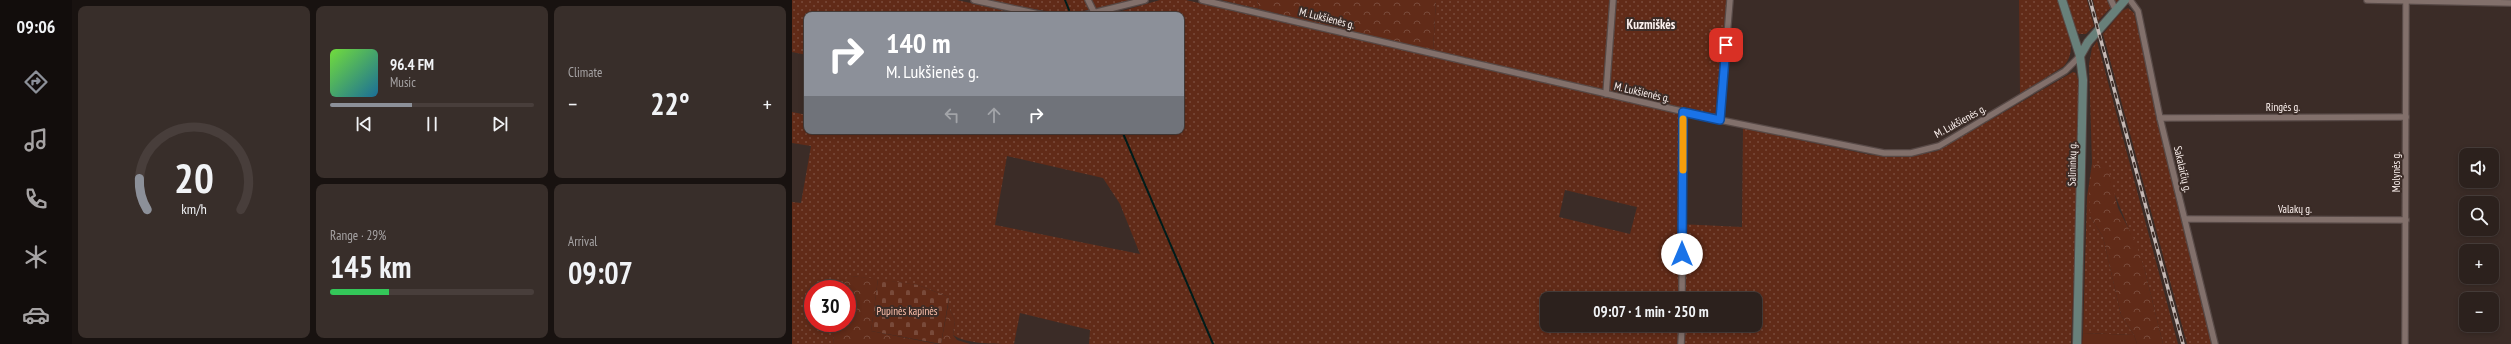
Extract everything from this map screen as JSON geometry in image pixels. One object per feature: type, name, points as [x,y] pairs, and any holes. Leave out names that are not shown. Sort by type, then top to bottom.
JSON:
[{"type":"main road","name":"Salininkų g.","points":[[2062,0],[2080,56],[2084,80],[2077,344]]},
{"type":"main road","points":[[2080,56],[2088,42],[2125,0]]},
{"type":"street","points":[[974,0],[1029,12]]},
{"type":"street","points":[[1088,0],[1094,12]]},
{"type":"street","points":[[1102,12],[1145,0]]},
{"type":"street","name":"M. Lukšienės g.","points":[[1202,0],[1683,112],[1884,153],[1911,153],[1940,146],[2065,71],[2080,56]]},
{"type":"street","points":[[1606,94],[1613,0]]},
{"type":"street","points":[[1720,120],[1730,0]]},
{"type":"street","points":[[2111,0],[2116,11]]},
{"type":"street","name":"Sakalaičių g.","points":[[2130,0],[2138,11],[2160,118],[2215,344]]},
{"type":"street","points":[[2367,0],[2511,3]]},
{"type":"street","name":"Molynės g.","points":[[2405,344],[2406,0]]},
{"type":"street","points":[[1682,292],[1683,112]]},
{"type":"street","name":"Ringės g.","points":[[2160,118],[2406,117]]},
{"type":"street","name":"Valakų g.","points":[[2185,219],[2406,220]]},
{"type":"street","points":[[1681,344],[1682,332]]},
{"type":"green space","points":[[792,0],[957,0],[1011,12],[804,12],[804,54],[792,52]]},
{"type":"green space","points":[[985,0],[1138,0],[1096,9],[1062,12],[1044,11]]},
{"type":"green space","points":[[1160,0],[1186,0],[1679,114],[1679,224],[1742,227],[1743,128],[1871,155],[1909,157],[1937,151],[2073,72],[2076,73],[2078,80],[2079,156],[2071,344],[1089,344],[1090,330],[1020,313],[1014,344],[990,344],[973,342],[953,335],[955,320],[948,306],[949,297],[918,285],[852,276],[848,280],[804,280],[804,332],[834,332],[833,344],[792,344],[792,202],[801,203],[811,146],[792,143],[792,112],[804,114],[804,134],[1184,134],[1184,12],[1118,12]],"holes":[[[1007,156],[1103,178],[1120,204],[1140,254],[995,225]],[[1565,190],[1637,207],[1630,234],[1559,217]]]},
{"type":"green space","points":[[1221,0],[1257,0],[1259,9]]},
{"type":"green space","points":[[1257,0],[1436,0],[1433,51],[1259,9]]},
{"type":"green space","points":[[1436,0],[1727,0],[1718,114],[1714,115],[1433,51]]},
{"type":"green space","points":[[2019,0],[2057,0],[2067,25],[2071,42],[2069,59],[2064,66],[2020,94]]},
{"type":"green space","points":[[2067,0],[2087,0],[2094,26],[2086,34],[2079,34],[2075,28]]},
{"type":"green space","points":[[2093,0],[2118,0],[2098,21]]},
{"type":"green space","points":[[2128,8],[2134,13],[2212,344],[2187,344],[2103,34],[2122,11]]},
{"type":"green space","points":[[2097,41],[2178,344],[2163,344],[2144,267],[2115,195],[2090,216],[2103,237],[2121,315],[2134,335],[2083,333],[2087,197],[2092,163],[2089,64],[2092,48]]},
{"type":"green space","points":[[2101,163],[2108,167],[2118,208],[2135,241],[2144,267],[2163,344],[2137,344],[2134,335],[2121,315],[2103,237],[2090,216],[2089,188],[2094,165]]},
{"type":"green space","points":[[852,276],[878,279],[871,331],[937,344],[833,344],[834,332],[856,332],[856,280],[846,280]]},
{"type":"green space","name":"Pupinės kapinės","points":[[878,279],[918,285],[949,297],[941,344],[871,331]]},
{"type":"green space","points":[[948,306],[955,320],[953,335],[957,340],[970,344],[941,344]]},
{"type":"green space","points":[[2083,333],[2134,335],[2137,344],[2082,344]]},
{"type":"waterway","points":[[1065,0],[1069,10]]},
{"type":"waterway","points":[[1123,134],[1213,344]]},
{"type":"railway","points":[[2090,0],[2183,344]]},
{"type":"slow traffic","points":[[1683,119],[1683,170]]},
{"type":"district","name":"Kuzmiškės","points":[[1651,24]]},
{"type":"route","points":[[1682,254],[1683,112],[1720,120],[1726,45]]}]
